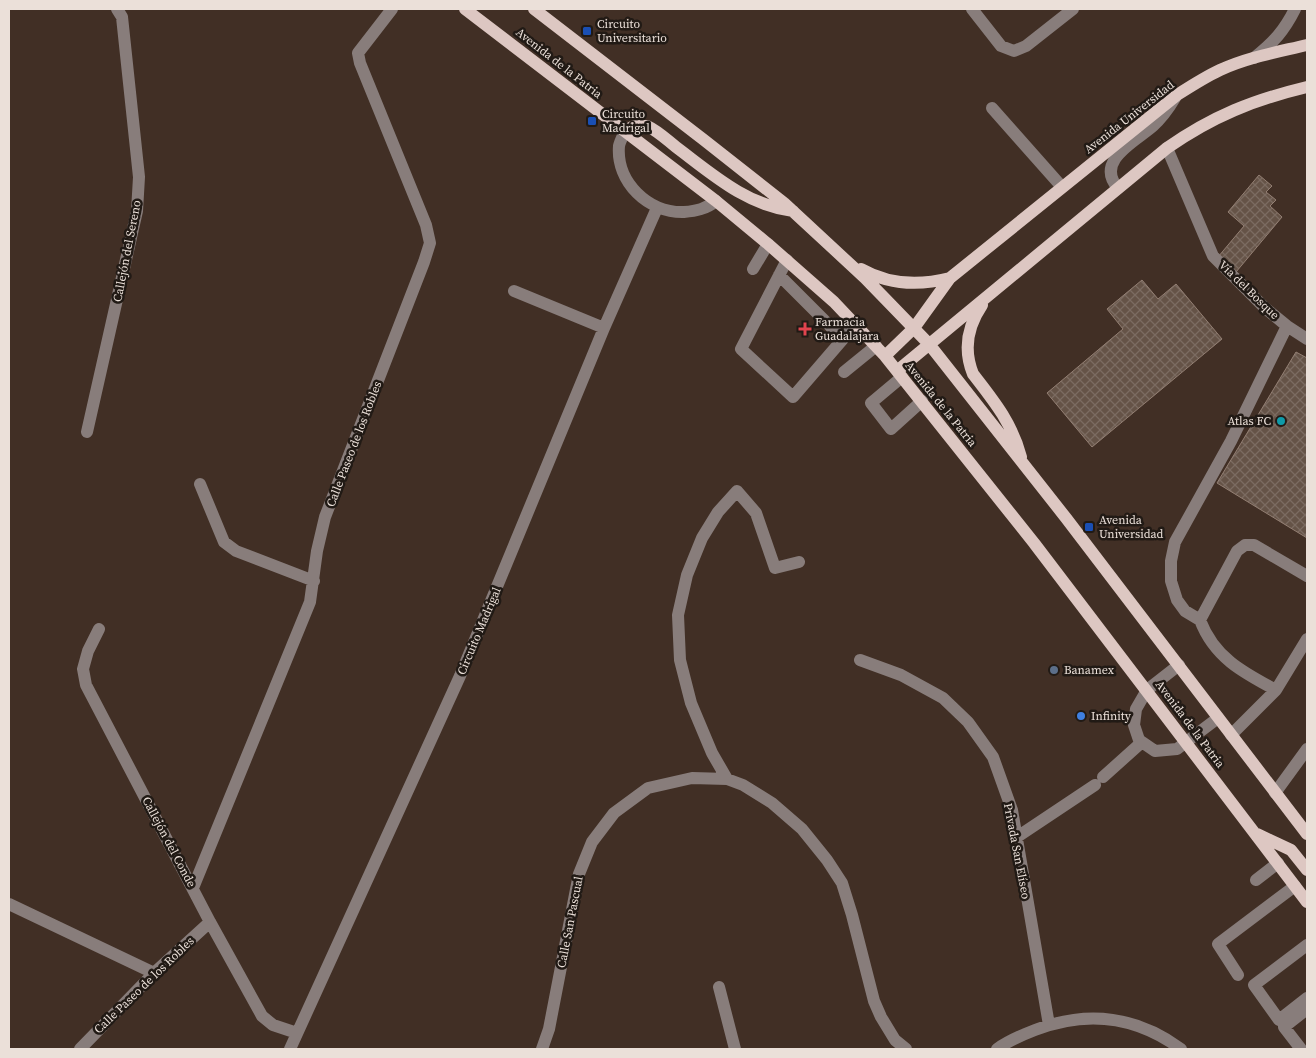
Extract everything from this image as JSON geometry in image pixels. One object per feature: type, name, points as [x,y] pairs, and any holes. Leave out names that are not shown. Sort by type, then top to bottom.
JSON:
[{"type":"main road","name":"Avenida de la Patria","points":[[465,9],[625,131],[768,244],[825,294],[876,346],[922,401],[1147,690],[1307,902]]},
{"type":"main road","name":"Avenida de la Patria","points":[[540,11],[793,212],[866,278],[929,344],[1179,665],[1307,834]]},
{"type":"main road","name":"Avenida Universidad","points":[[885,356],[914,328],[950,278],[1176,95],[1221,69],[1254,58],[1307,45]]},
{"type":"main road","points":[[900,374],[929,344],[1167,148],[1192,131],[1251,102],[1307,87]]},
{"type":"main road","points":[[625,131],[634,126],[648,126],[745,197],[768,207],[793,212]]},
{"type":"main road","points":[[833,249],[863,270],[886,280],[911,284],[950,278]]},
{"type":"main road","points":[[994,290],[971,324],[967,341],[968,358],[973,374],[1005,416],[1017,442],[1023,464]]},
{"type":"main road","points":[[1255,833],[1291,850],[1307,870]]},
{"type":"street","name":"Callejón del Sereno","points":[[87,432],[137,211],[140,176],[122,17],[117,9]]},
{"type":"street","name":"Calle Paseo de los Robles","points":[[193,888],[310,602],[318,550],[326,517],[430,243],[426,225],[360,63],[358,53],[392,9]]},
{"type":"street","points":[[972,9],[1001,46],[1014,51],[1026,46],[1073,9]]},
{"type":"street","points":[[1254,58],[1271,45],[1285,29],[1295,9]]},
{"type":"street","points":[[1118,188],[1114,184],[1111,174],[1114,158],[1159,120],[1176,95]]},
{"type":"street","points":[[992,108],[1062,187]]},
{"type":"street","points":[[625,131],[619,144],[620,162],[627,180],[639,197],[657,208],[675,212],[703,209],[716,202]]},
{"type":"street","name":"Vía del Bosque","points":[[1167,148],[1213,256],[1265,308],[1307,339]]},
{"type":"street","name":"Circuito Madrigal","points":[[290,1049],[460,676],[604,328],[657,208]]},
{"type":"street","points":[[753,269],[768,244]]},
{"type":"street","points":[[786,260],[741,349],[793,397],[855,325]]},
{"type":"street","points":[[779,275],[843,339]]},
{"type":"street","points":[[514,291],[604,328]]},
{"type":"street","points":[[812,308],[825,294]]},
{"type":"street","points":[[1276,690],[1245,674],[1224,657],[1206,637],[1200,620],[1185,611],[1176,600],[1171,581],[1171,561],[1175,542],[1231,441],[1287,326]]},
{"type":"street","points":[[844,372],[876,346]]},
{"type":"street","points":[[900,374],[871,403],[891,429],[922,401]]},
{"type":"street","points":[[200,484],[224,542],[236,551],[314,581]]},
{"type":"street","points":[[727,778],[712,753],[691,703],[680,660],[678,615],[687,575],[702,538],[718,512],[737,491],[756,513],[775,568],[799,562]]},
{"type":"street","points":[[1200,620],[1237,551],[1245,545],[1254,545],[1307,576]]},
{"type":"street","name":"Callejón del Conde","points":[[99,629],[88,651],[83,669],[86,686],[210,922],[262,1016],[273,1025],[297,1033]]},
{"type":"street","points":[[1231,735],[1276,690],[1307,639]]},
{"type":"street","name":"Privada San Elíseo","points":[[860,660],[901,676],[943,698],[968,722],[993,757],[1012,810],[1049,1025]]},
{"type":"street","points":[[1179,665],[1147,690],[1136,709],[1134,725],[1142,742],[1155,751],[1177,749],[1218,718]]},
{"type":"street","points":[[1017,837],[1099,781],[1142,742]]},
{"type":"street","points":[[1276,793],[1307,750]]},
{"type":"street","name":"Calle San Pascual","points":[[542,1049],[549,1029],[579,874],[592,842],[614,812],[648,788],[692,778],[727,778],[743,785],[772,803],[802,829],[827,860],[842,883],[880,1017],[894,1040],[906,1049]]},
{"type":"street","points":[[1256,880],[1278,863]]},
{"type":"street","points":[[1238,975],[1218,944],[1295,886]]},
{"type":"street","points":[[9,904],[154,973]]},
{"type":"street","name":"Calle Paseo de los Robles","points":[[80,1049],[154,973],[210,922]]},
{"type":"street","points":[[1307,945],[1254,985],[1279,1020],[1307,998]]},
{"type":"street","points":[[719,987],[735,1049]]},
{"type":"street","points":[[1301,1049],[1284,1027],[1307,1009]]},
{"type":"street","points":[[997,1049],[1025,1034],[1049,1025],[1088,1018],[1118,1020],[1136,1024],[1154,1032],[1181,1049]]},
{"type":"building","points":[[1259,175],[1272,186],[1266,192],[1276,200],[1270,206],[1282,217],[1236,272],[1218,257],[1244,226],[1228,212]]},
{"type":"building","points":[[1142,280],[1158,299],[1176,284],[1222,339],[1092,447],[1047,393],[1123,329],[1107,309]]},
{"type":"building","name":"Atlas FC","points":[[1296,352],[1307,358],[1307,538],[1217,483]]},
{"type":"place","name":"Circuito Universitario","points":[[587,31]]},
{"type":"place","name":"Circuito Madrigal","points":[[592,121]]},
{"type":"place","name":"Farmacia Guadalajara","points":[[805,329]]},
{"type":"place","name":"Atlas FC","points":[[1281,421]]},
{"type":"place","name":"Avenida Universidad","points":[[1089,527]]},
{"type":"place","name":"Banamex","points":[[1054,670]]},
{"type":"place","name":"Infinity","points":[[1081,716]]}]
